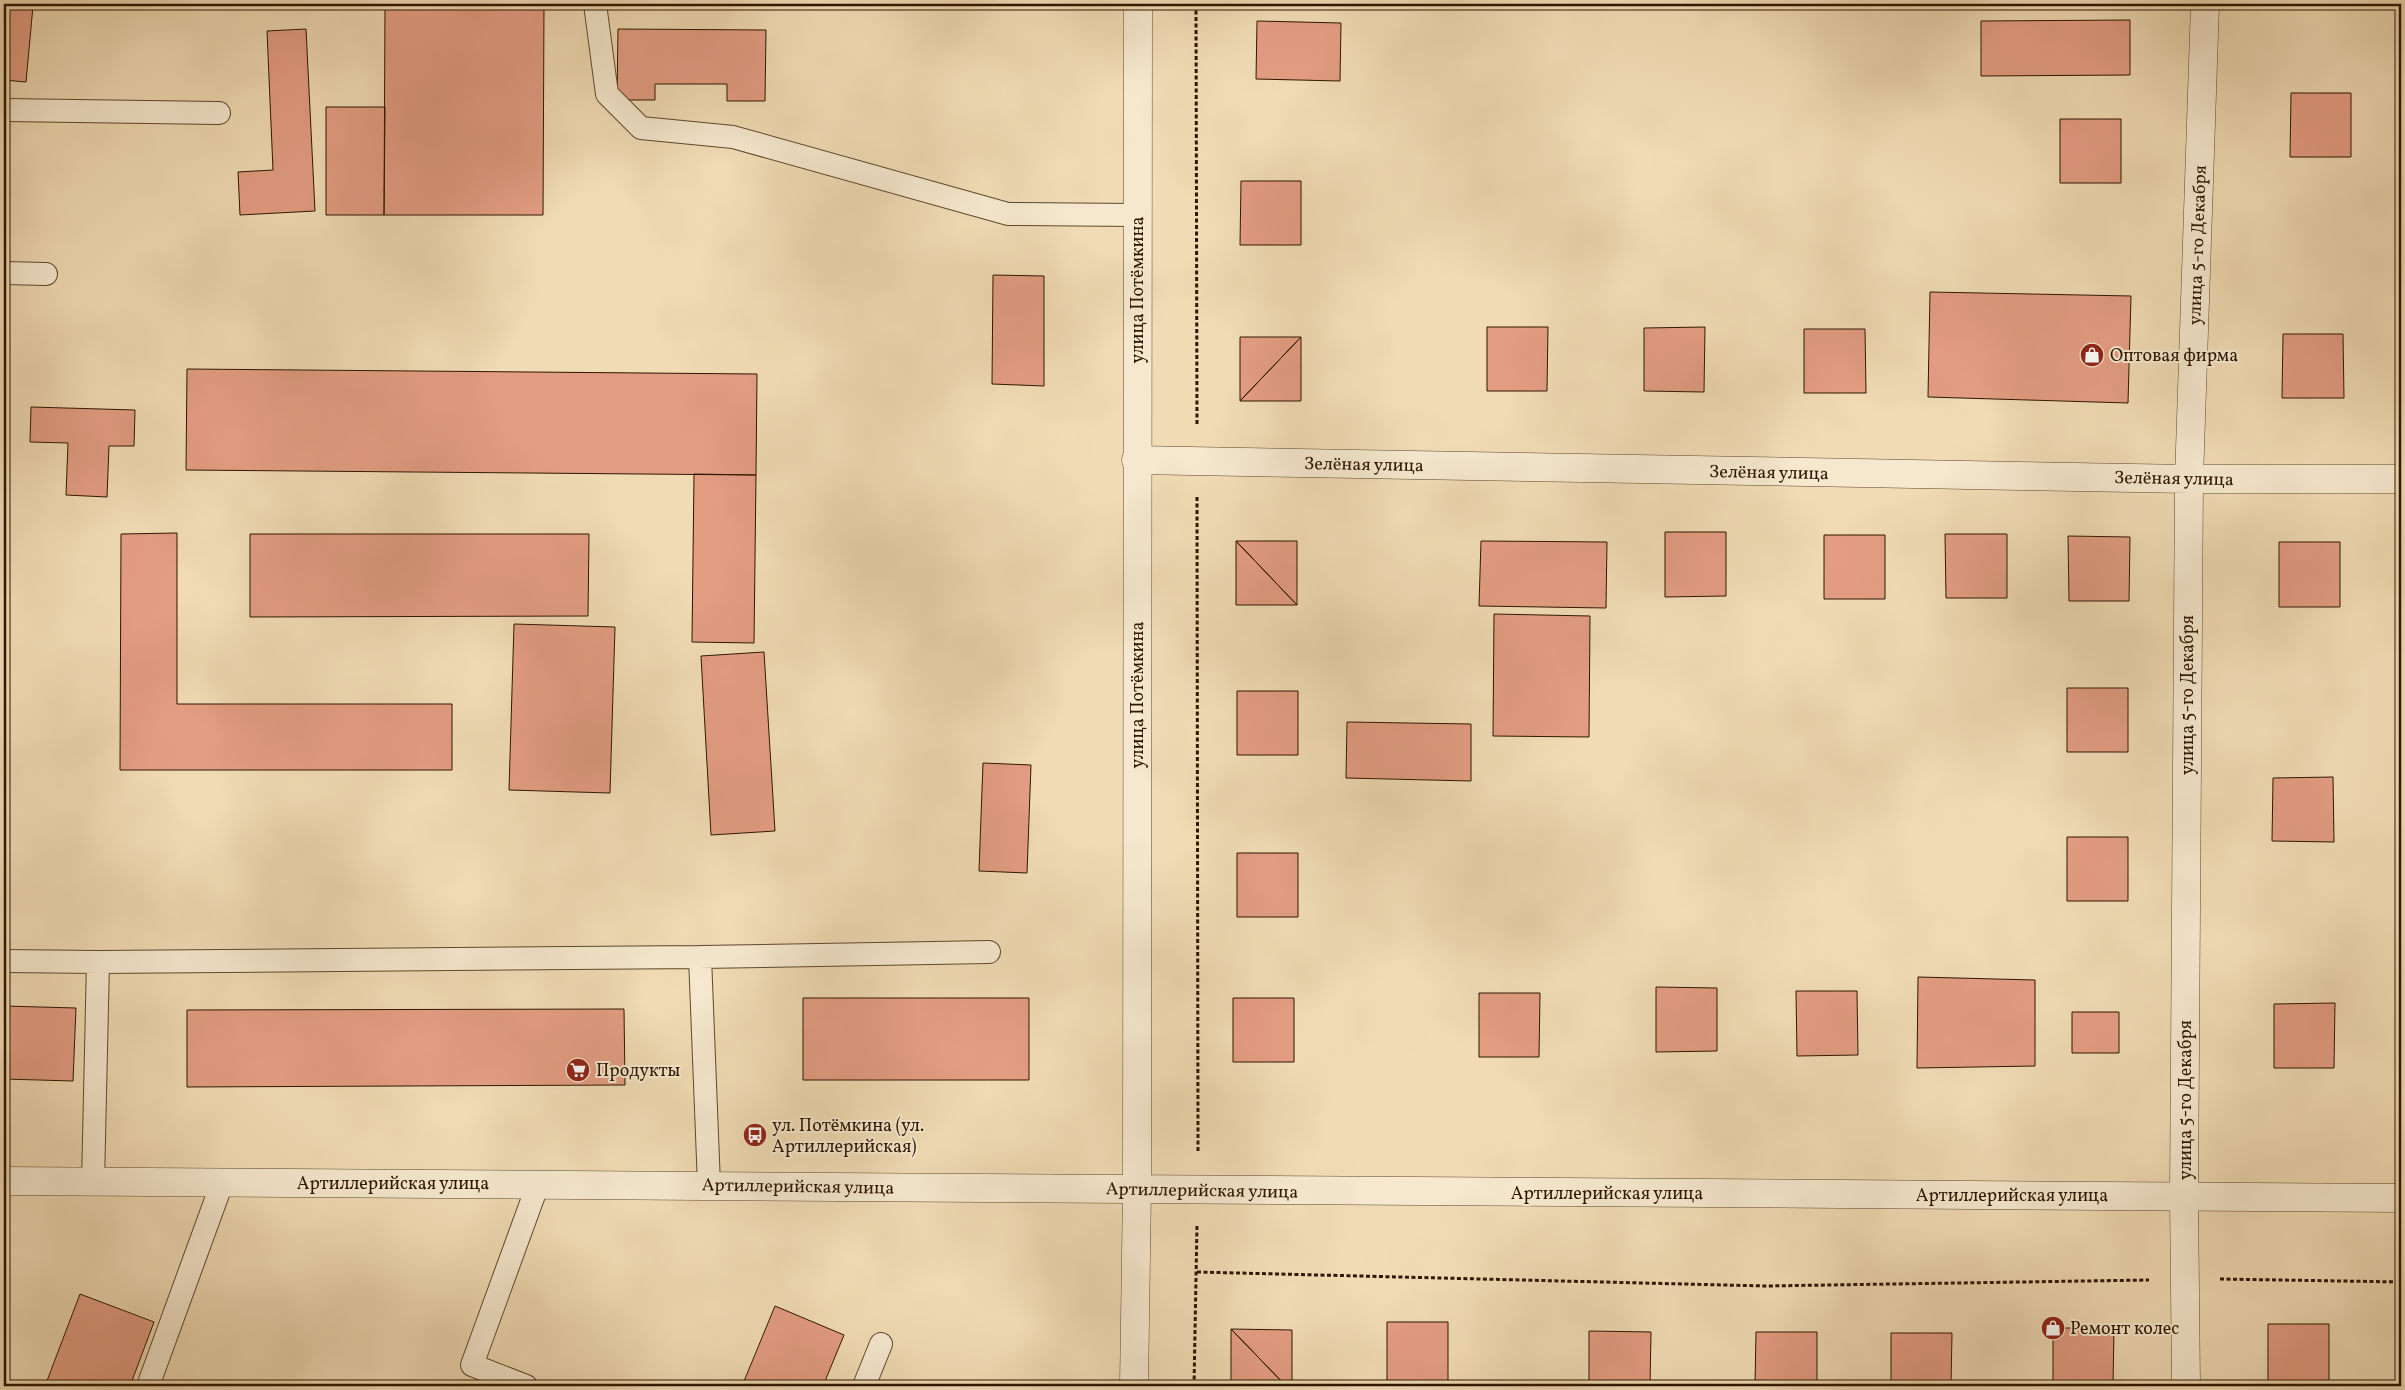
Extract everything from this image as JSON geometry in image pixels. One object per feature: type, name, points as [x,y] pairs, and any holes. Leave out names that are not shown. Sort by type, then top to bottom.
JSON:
[{"type":"street","name":"улица Потёмкина","points":[[1133,1385],[1137,1190],[1136,460],[1138,4]]},
{"type":"street","name":"улица 5-го Декабря","points":[[2186,1386],[2184,1196],[2189,479],[2205,4]]},
{"type":"street","name":"Зелёная улица","points":[[1136,460],[2189,479],[2401,478]]},
{"type":"street","name":"Артиллерийская улица","points":[[4,1181],[2401,1198]]},
{"type":"lane","points":[[595,4],[607,94],[641,128],[733,136],[1008,214],[1137,215]]},
{"type":"lane","points":[[4,110],[220,113]]},
{"type":"lane","points":[[4,273],[46,274]]},
{"type":"lane","points":[[4,961],[98,962],[700,957],[989,952]]},
{"type":"lane","points":[[700,957],[709,1185]]},
{"type":"lane","points":[[93,1183],[98,962]]},
{"type":"lane","points":[[148,1386],[222,1183]]},
{"type":"lane","points":[[526,1386],[472,1365],[538,1184]]},
{"type":"lane","points":[[864,1386],[881,1344]]},
{"type":"path","points":[[1194,1386],[1197,1272],[1196,4]]},
{"type":"path","points":[[1197,1272],[1764,1286],[2185,1279],[2401,1282]]},
{"type":"building","points":[[4,4],[33,6],[26,82],[4,80]]},
{"type":"building","points":[[385,4],[544,4],[543,215],[384,215]]},
{"type":"building","points":[[2130,20],[2130,75],[1981,76],[1981,21]]},
{"type":"building","points":[[1257,21],[1341,23],[1340,81],[1256,79]]},
{"type":"building","points":[[306,29],[315,211],[240,215],[238,172],[273,170],[267,31]]},
{"type":"building","points":[[618,29],[766,30],[765,101],[727,101],[727,84],[655,84],[655,100],[617,100]]},
{"type":"building","points":[[2291,93],[2351,93],[2351,157],[2290,157]]},
{"type":"building","points":[[326,107],[385,107],[384,215],[326,215]]},
{"type":"building","points":[[2060,119],[2121,119],[2121,183],[2060,183]]},
{"type":"building","points":[[1241,181],[1301,181],[1301,245],[1240,245]]},
{"type":"building","points":[[993,275],[1044,276],[1044,386],[992,384]]},
{"type":"building","points":[[1930,292],[2131,296],[2128,403],[1928,397]]},
{"type":"building","points":[[1487,327],[1548,327],[1547,391],[1487,391]]},
{"type":"building","points":[[1705,327],[1704,392],[1644,391],[1644,328]]},
{"type":"building","points":[[1804,329],[1865,329],[1866,393],[1804,393]]},
{"type":"building","points":[[2283,334],[2343,334],[2344,398],[2282,398]]},
{"type":"building","points":[[1240,337],[1301,337],[1240,401]]},
{"type":"building","points":[[1301,337],[1301,401],[1240,401]]},
{"type":"building","points":[[187,369],[757,374],[756,475],[186,470]]},
{"type":"building","points":[[31,407],[135,410],[134,446],[109,446],[107,497],[66,495],[68,443],[30,442]]},
{"type":"building","points":[[694,474],[756,475],[754,643],[692,642]]},
{"type":"building","points":[[1665,532],[1726,532],[1726,596],[1665,597]]},
{"type":"building","points":[[177,533],[177,704],[452,704],[452,770],[120,770],[121,534]]},
{"type":"building","points":[[250,534],[589,534],[588,616],[250,617]]},
{"type":"building","points":[[1945,534],[2007,534],[2007,598],[1946,598]]},
{"type":"building","points":[[1824,535],[1885,535],[1885,599],[1824,599]]},
{"type":"building","points":[[2068,536],[2130,537],[2129,601],[2069,601]]},
{"type":"building","points":[[1236,541],[1297,605],[1236,605]]},
{"type":"building","points":[[1236,541],[1297,541],[1297,605]]},
{"type":"building","points":[[1481,541],[1607,542],[1606,608],[1479,606]]},
{"type":"building","points":[[2279,542],[2340,542],[2340,607],[2279,607]]},
{"type":"building","points":[[1494,614],[1590,616],[1589,737],[1493,736]]},
{"type":"building","points":[[514,624],[615,627],[610,793],[509,790]]},
{"type":"building","points":[[764,652],[775,831],[711,835],[701,656]]},
{"type":"building","points":[[2067,688],[2128,688],[2128,752],[2067,752]]},
{"type":"building","points":[[1237,691],[1298,691],[1298,755],[1237,755]]},
{"type":"building","points":[[1347,722],[1471,724],[1471,781],[1346,778]]},
{"type":"building","points":[[983,763],[1031,765],[1027,873],[979,871]]},
{"type":"building","points":[[2333,777],[2334,842],[2272,841],[2273,778]]},
{"type":"building","points":[[2067,837],[2128,837],[2128,901],[2067,901]]},
{"type":"building","points":[[1237,853],[1298,853],[1298,917],[1237,917]]},
{"type":"building","points":[[1918,977],[2035,980],[2035,1066],[1917,1068]]},
{"type":"building","points":[[1656,987],[1717,988],[1717,1051],[1656,1052]]},
{"type":"building","points":[[1796,991],[1857,991],[1858,1055],[1797,1056]]},
{"type":"building","points":[[1479,993],[1540,993],[1539,1057],[1479,1057]]},
{"type":"building","points":[[803,998],[1029,998],[1029,1080],[803,1080]]},
{"type":"building","points":[[1233,998],[1294,998],[1294,1062],[1233,1062]]},
{"type":"building","points":[[2335,1003],[2334,1068],[2274,1068],[2274,1004]]},
{"type":"building","points":[[4,1006],[76,1008],[73,1081],[4,1079]]},
{"type":"building","points":[[624,1009],[625,1085],[187,1087],[187,1010]]},
{"type":"building","points":[[2072,1012],[2119,1012],[2119,1053],[2072,1053]]},
{"type":"building","points":[[80,1294],[154,1322],[130,1386],[45,1386]]},
{"type":"building","points":[[775,1306],[844,1335],[823,1386],[742,1386]]},
{"type":"building","points":[[1387,1322],[1448,1322],[1448,1386],[1387,1386]]},
{"type":"building","points":[[2268,1324],[2329,1324],[2329,1386],[2268,1386]]},
{"type":"building","points":[[2053,1328],[2114,1328],[2113,1386],[2053,1386]]},
{"type":"building","points":[[1231,1329],[1292,1330],[1292,1386],[1286,1386]]},
{"type":"building","points":[[1231,1329],[1286,1386],[1231,1386]]},
{"type":"building","points":[[1589,1331],[1651,1332],[1650,1386],[1589,1386]]},
{"type":"building","points":[[1756,1332],[1817,1332],[1817,1386],[1755,1386]]},
{"type":"building","points":[[1891,1333],[1952,1333],[1951,1386],[1891,1386]]},
{"type":"place","name":"Оптовая фирма","points":[[2092,355]]},
{"type":"place","name":"Продукты","points":[[578,1070]]},
{"type":"place","name":"ул. Потёмкина (ул. Артиллерийская)","points":[[755,1135]]},
{"type":"place","name":"Ремонт колес","points":[[2053,1328]]}]
